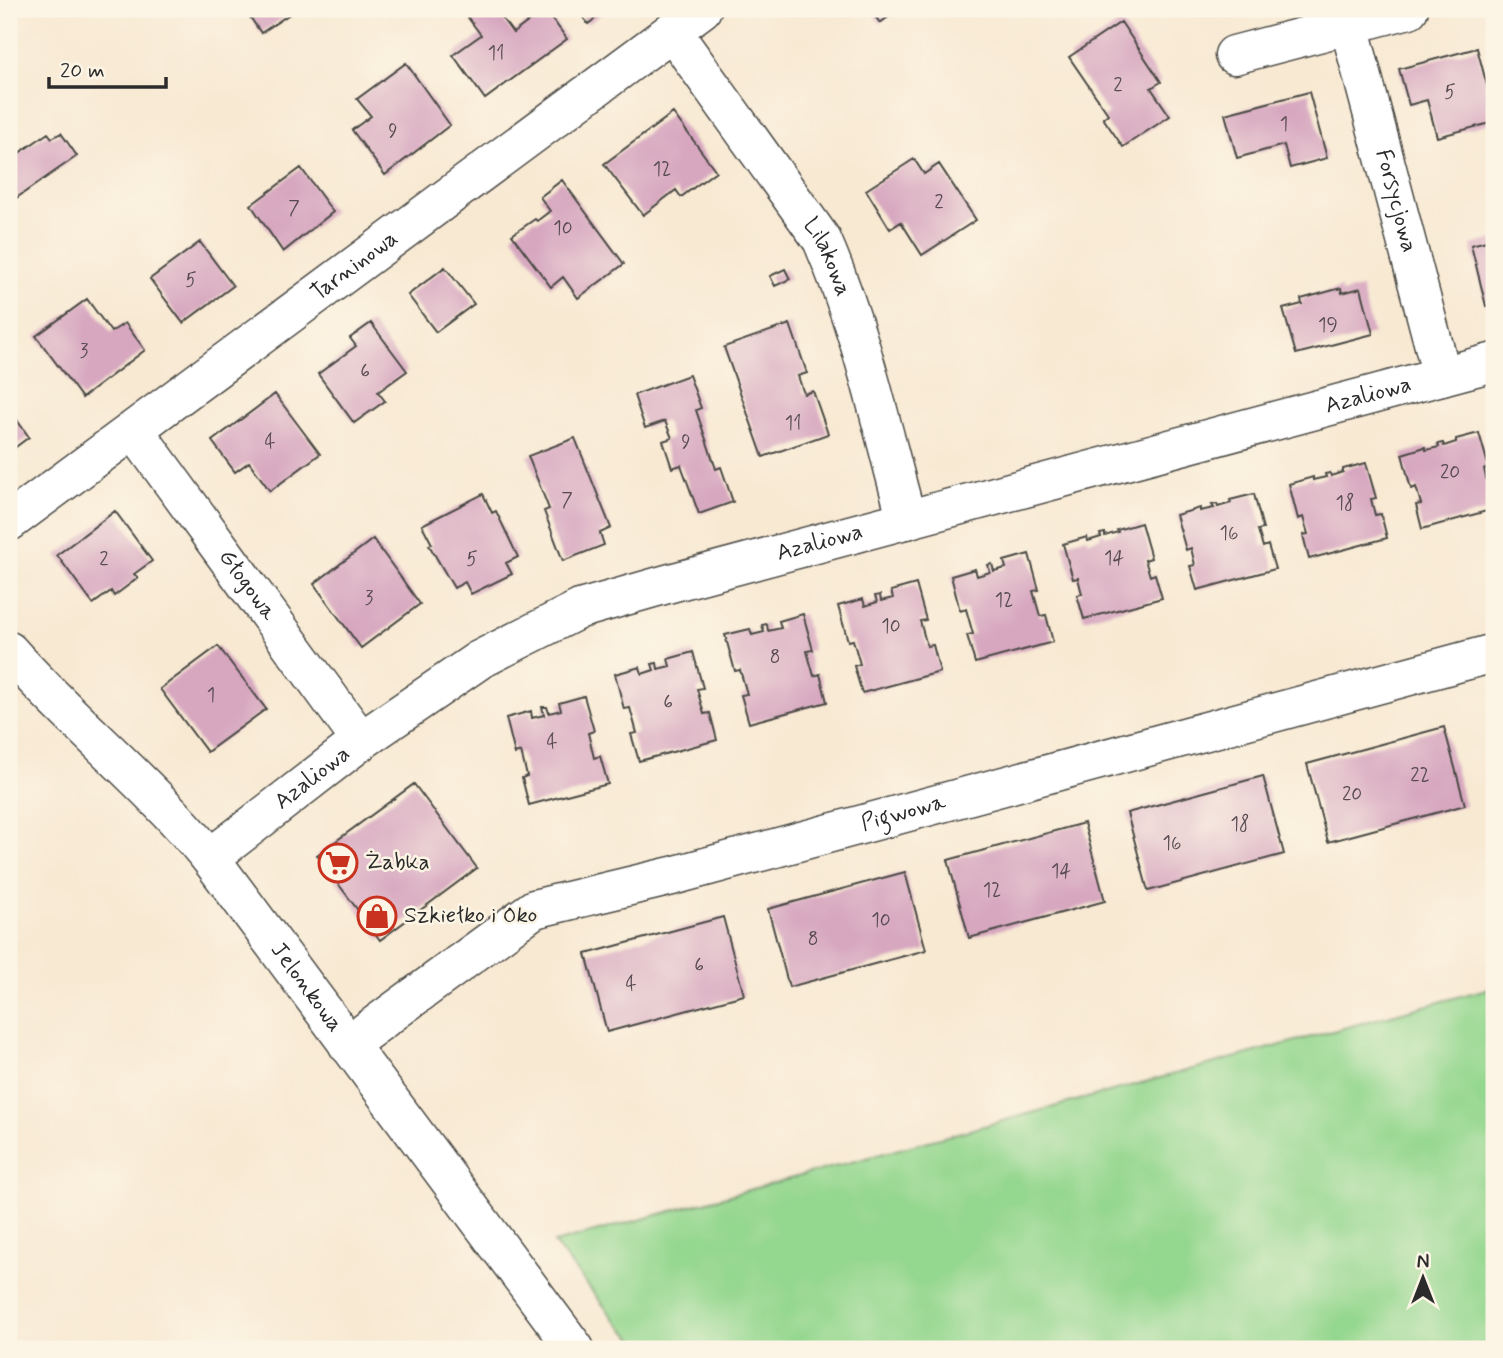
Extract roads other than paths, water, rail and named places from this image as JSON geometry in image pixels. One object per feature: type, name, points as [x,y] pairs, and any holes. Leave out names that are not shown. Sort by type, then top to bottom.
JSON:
[{"type":"street","name":"Tarninowa","points":[[9,522],[702,9]]},
{"type":"street","points":[[1234,55],[1409,9]]},
{"type":"street","name":"Forsycjowa","points":[[1349,25],[1442,376]]},
{"type":"street","name":"Lilakowa","points":[[672,31],[822,240],[838,277],[857,336],[906,520]]},
{"type":"street","name":"Azaliowa","points":[[210,858],[361,741],[479,660],[580,610],[667,583],[1494,362]]},
{"type":"street","name":"Głogowa","points":[[134,430],[361,741]]},
{"type":"street","name":"Jelonkowa","points":[[9,651],[142,783],[210,858],[575,1349]]},
{"type":"street","name":"Pigwowa","points":[[348,1045],[534,909],[685,872],[1494,653]]},
{"type":"place","name":"Żabka","points":[[338,863]]},
{"type":"place","name":"Szkiełko i Oko","points":[[377,916]]}]
